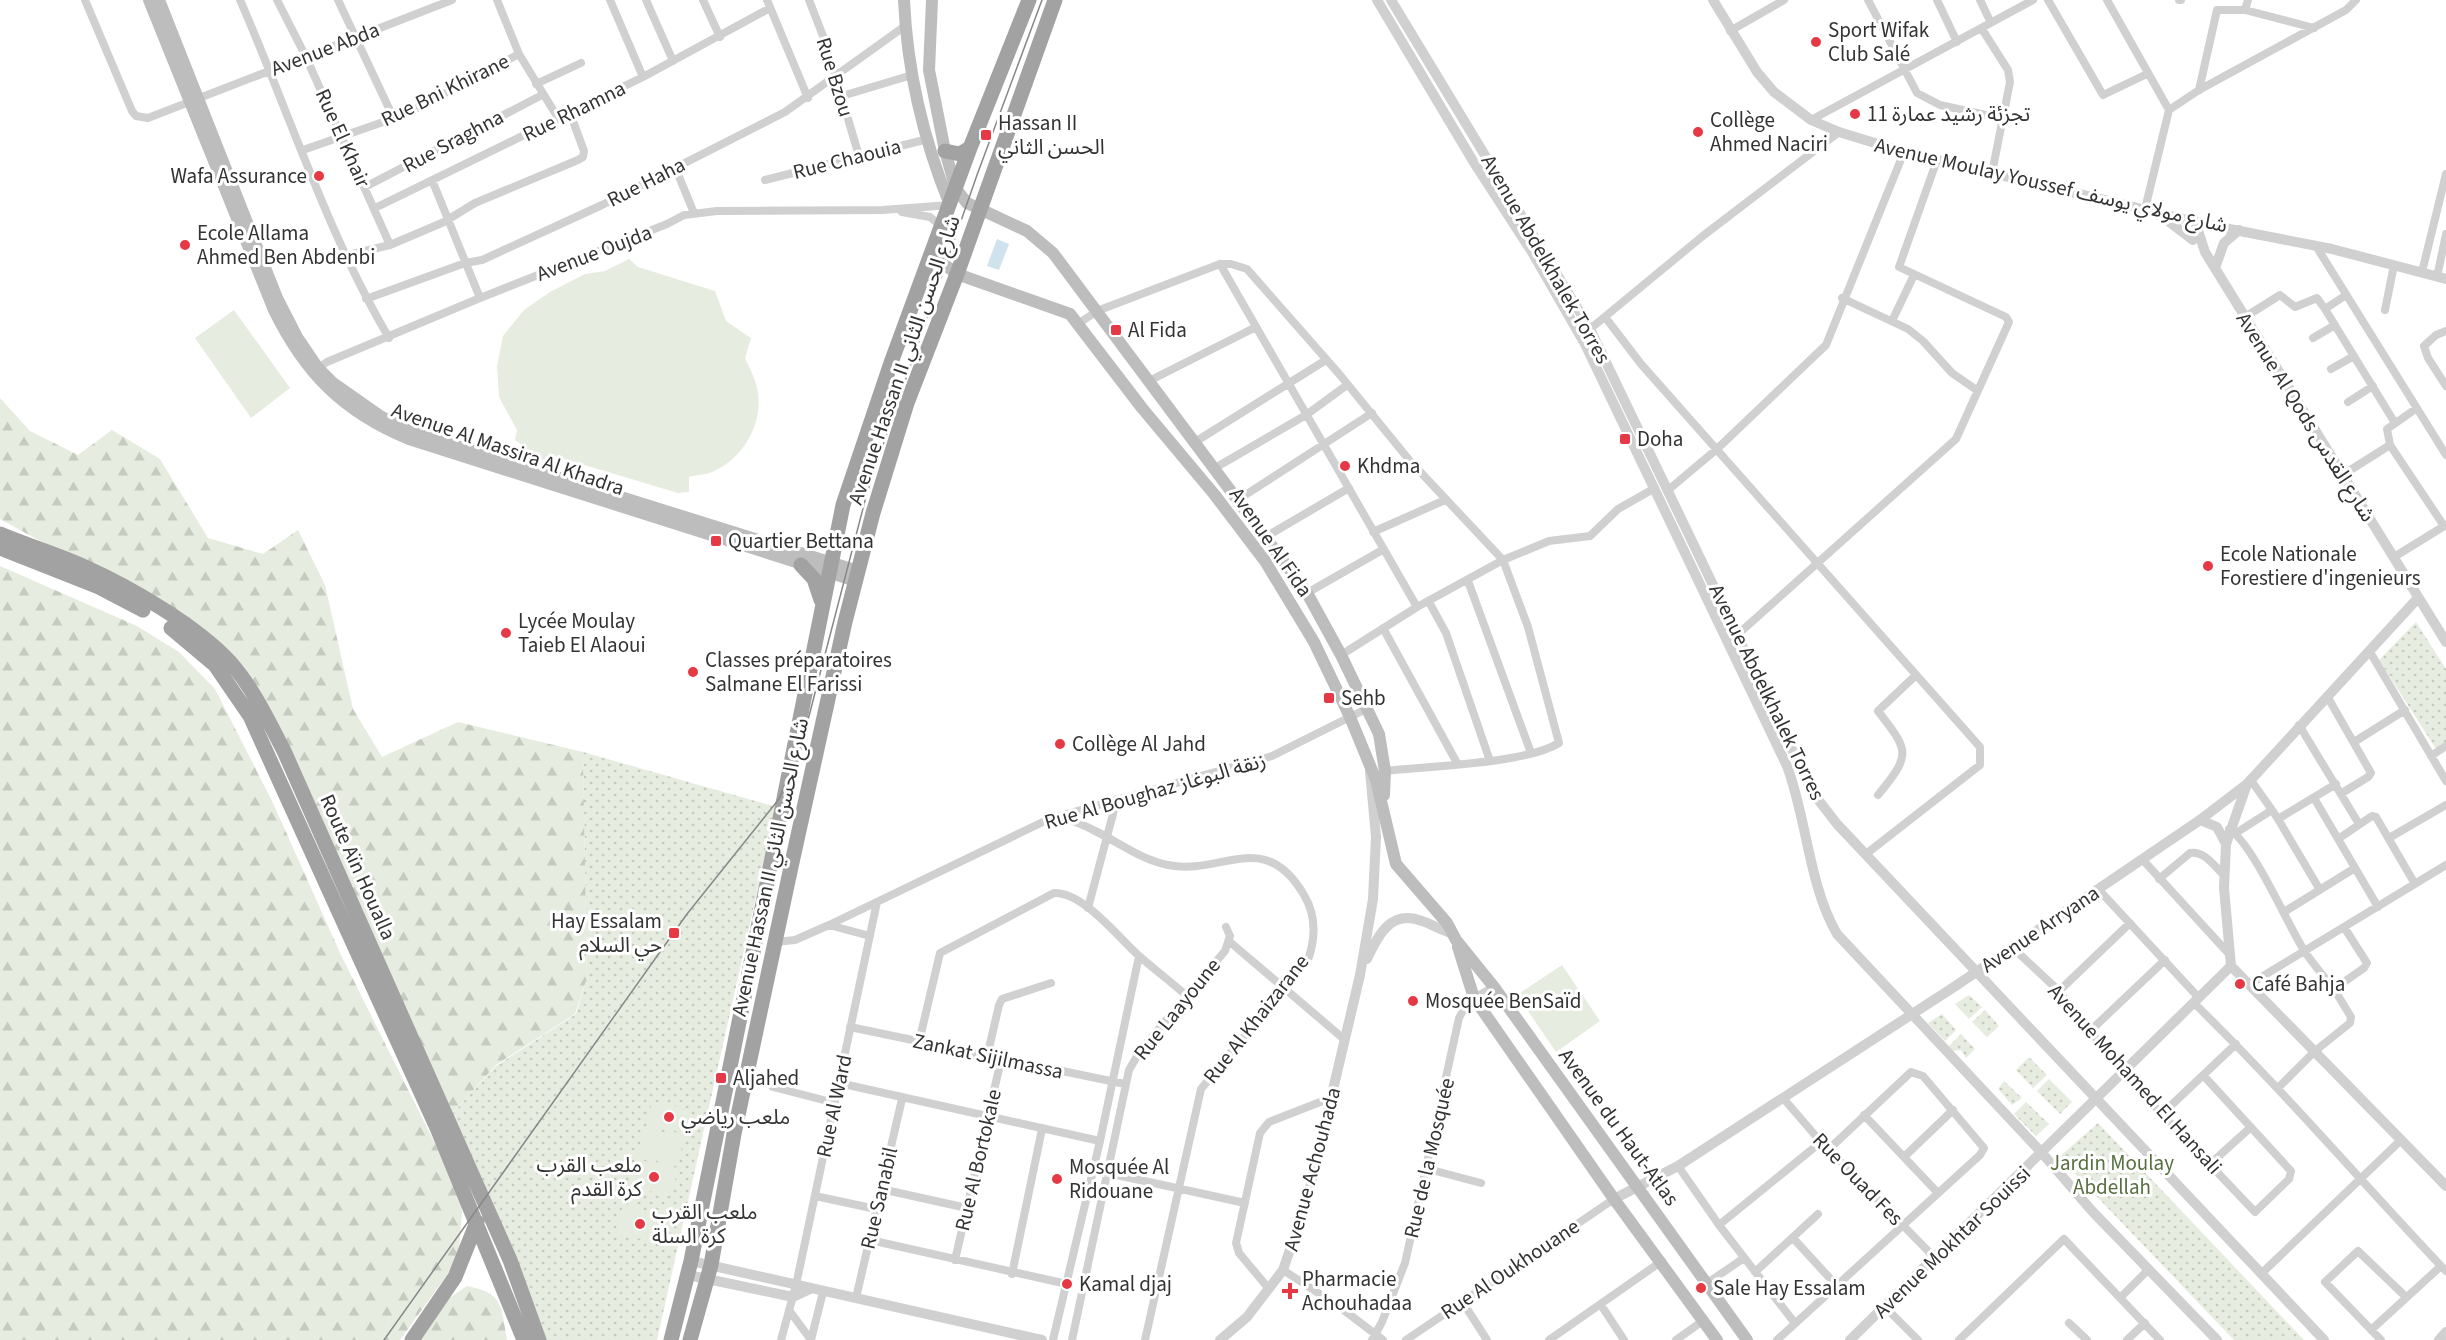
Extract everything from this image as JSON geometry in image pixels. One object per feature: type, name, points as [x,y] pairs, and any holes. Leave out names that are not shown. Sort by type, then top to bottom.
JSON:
[{"type":"highway","name":"Avenue Hassan II شارع الحسن الثاني","points":[[671,1340],[690,1268],[784,793],[806,699],[821,606],[852,474],[970,148],[1029,0]]},
{"type":"highway","name":"Avenue Hassan II شارع الحسن الثاني","points":[[690,1340],[709,1272],[734,1134],[857,576],[873,513],[907,403],[957,274],[973,206],[1055,0]]},
{"type":"highway","points":[[945,151],[960,154],[970,148]]},
{"type":"highway","name":"Route Aïn Houalla","points":[[0,534],[85,567],[181,622],[215,647],[254,694],[284,751],[510,1260],[539,1340]]},
{"type":"highway","name":"Route Aïn Houalla","points":[[0,548],[99,587],[153,616],[203,652],[228,680],[250,716],[296,811],[477,1222],[524,1340]]},
{"type":"highway","points":[[801,565],[818,587],[821,606]]},
{"type":"highway","points":[[412,1340],[455,1277],[477,1222]]},
{"type":"main road","name":"Avenue Al Massira Al Khadra","points":[[149,0],[195,100],[277,298],[315,370],[351,408],[381,427],[408,439],[801,565],[830,569]]},
{"type":"main road","name":"Avenue Al Massira Al Khadra","points":[[159,0],[195,100]]},
{"type":"main road","points":[[904,0],[912,75],[928,139],[950,205]]},
{"type":"main road","points":[[932,0],[929,70],[945,151],[956,189],[973,206]]},
{"type":"main road","name":"Avenue Al Fida","points":[[973,206],[1027,231],[1041,241],[1097,311],[1267,536],[1307,593],[1341,655],[1379,734],[1385,765],[1384,802]]},
{"type":"main road","name":"Avenue Al Fida","points":[[932,255],[957,274],[1060,308],[1070,314],[1265,561],[1314,642],[1370,765]]},
{"type":"main road","name":"Avenue Al Massira Al Khadra","points":[[315,370],[365,407],[409,431],[857,576]]},
{"type":"main road","points":[[1142,408],[1159,395]]},
{"type":"main road","points":[[1384,802],[1370,765],[1385,765]]},
{"type":"main road","name":"Avenue du Haut-Atlas","points":[[1384,802],[1396,864],[1494,987],[1747,1340]]},
{"type":"main road","name":"Avenue du Haut-Atlas","points":[[1454,937],[1474,998],[1614,1199],[1662,1261],[1717,1340]]},
{"type":"street","name":"Avenue Abda","points":[[85,0],[136,116],[154,116],[305,55],[452,0]]},
{"type":"street","points":[[240,0],[366,299],[389,338]]},
{"type":"street","name":"Rue El Khair","points":[[277,0],[305,55],[390,245]]},
{"type":"street","points":[[338,0],[394,119]]},
{"type":"street","points":[[497,0],[519,54],[558,118]]},
{"type":"street","points":[[610,0],[643,77]]},
{"type":"street","points":[[646,0],[673,62]]},
{"type":"street","points":[[703,0],[720,37]]},
{"type":"street","name":"Rue Bzou","points":[[809,0],[825,41],[859,156]]},
{"type":"street","name":"Avenue Abdelkhalek Torres","points":[[1377,0],[1561,301],[1608,389],[1786,766],[1801,808],[1828,919],[1837,934],[2043,1153],[2092,1210],[2217,1340]]},
{"type":"street","name":"Avenue Abdelkhalek Torres","points":[[1392,0],[1590,329],[1813,793],[1866,854],[2324,1340]]},
{"type":"street","name":"Avenue Moulay Youssef شارع مولاي يوسف","points":[[1713,0],[1757,72],[1796,111],[1839,132],[1904,152],[2180,218],[2316,246],[2441,278]]},
{"type":"street","points":[[1730,31],[1784,0]]},
{"type":"street","points":[[1868,0],[1917,93],[1940,105],[2004,119]]},
{"type":"street","points":[[1937,0],[1957,42]]},
{"type":"street","points":[[1980,0],[1991,23]]},
{"type":"street","points":[[1811,120],[2033,0]]},
{"type":"street","points":[[2048,0],[2103,95],[2147,74]]},
{"type":"street","points":[[2107,0],[2169,110]]},
{"type":"street","points":[[2246,10],[2248,0]]},
{"type":"street","points":[[2145,209],[2169,110],[2199,90],[2346,10],[2356,0]]},
{"type":"street","points":[[768,4],[808,98]]},
{"type":"street","name":"Rue Rhamna","points":[[375,208],[673,62],[720,37],[768,4]]},
{"type":"street","points":[[2199,90],[2217,10],[2246,10],[2314,28]]},
{"type":"street","name":"Rue Haha","points":[[366,299],[465,263],[482,260],[533,238],[675,167],[808,98],[905,26]]},
{"type":"street","points":[[1982,29],[2008,70],[2009,98],[1992,173]]},
{"type":"street","name":"Rue Bni Khirane","points":[[303,150],[394,119],[519,54]]},
{"type":"street","points":[[536,84],[581,63]]},
{"type":"street","points":[[842,96],[912,75]]},
{"type":"street","name":"Rue Sraghna","points":[[365,187],[542,95]]},
{"type":"street","points":[[348,255],[390,245],[583,157],[583,144],[570,113]]},
{"type":"street","points":[[1590,329],[1704,236],[1839,132]]},
{"type":"street","name":"Rue Chaouia","points":[[765,180],[928,139]]},
{"type":"street","points":[[1667,491],[1717,449],[1826,345],[1842,298],[1904,152]]},
{"type":"street","points":[[1737,635],[1947,449],[1962,430],[2009,322],[2008,318],[1900,268],[1899,265],[1937,160]]},
{"type":"street","points":[[675,167],[694,213]]},
{"type":"street","points":[[2422,272],[2446,174]]},
{"type":"street","points":[[432,180],[449,217],[480,298]]},
{"type":"street","name":"Avenue Oujda","points":[[315,370],[480,298],[694,213],[830,208],[893,210],[950,205],[973,206]]},
{"type":"street","name":"Avenue Oujda","points":[[893,210],[930,218],[942,227]]},
{"type":"street","points":[[2157,212],[2193,240]]},
{"type":"street","name":"Avenue Al Qods شارع القدس","points":[[2180,218],[2193,240],[2205,252],[2341,476],[2446,642]]},
{"type":"street","name":"Avenue Al Qods شارع القدس","points":[[2195,221],[2205,252]]},
{"type":"street","points":[[2215,268],[2224,243],[2239,230]]},
{"type":"street","points":[[2441,278],[2446,234]]},
{"type":"street","points":[[2316,246],[2446,455]]},
{"type":"street","points":[[1220,264],[1323,447],[1417,607]]},
{"type":"street","points":[[1078,324],[1097,311],[1220,264],[1231,264],[1247,269],[1445,500],[1503,560],[1528,627],[1559,743],[1531,753],[1490,761],[1385,765]]},
{"type":"street","points":[[2385,310],[2394,265]]},
{"type":"street","points":[[1892,321],[1914,275]]},
{"type":"street","points":[[2245,317],[2280,295],[2295,307],[2317,298],[2395,423]]},
{"type":"street","points":[[2325,309],[2346,295]]},
{"type":"street","points":[[1842,298],[1915,334],[1952,373],[1978,391]]},
{"type":"street","points":[[1605,317],[1632,354],[1819,562],[1980,747],[1980,765],[1866,854]]},
{"type":"street","points":[[2313,338],[2335,325]]},
{"type":"street","points":[[1149,381],[1256,327]]},
{"type":"street","points":[[2446,331],[2436,335],[2424,346],[2428,358],[2446,386]]},
{"type":"street","points":[[2331,369],[2354,356]]},
{"type":"street","points":[[1195,442],[1326,360]]},
{"type":"street","points":[[1215,468],[1306,415],[1347,384]]},
{"type":"street","points":[[2348,402],[2373,386]]},
{"type":"street","points":[[2394,557],[2445,526],[2390,445],[2386,431],[2417,408]]},
{"type":"street","points":[[1239,499],[1323,447],[1372,413]]},
{"type":"street","points":[[2341,476],[2390,445]]},
{"type":"street","points":[[1267,536],[1349,488]]},
{"type":"street","points":[[1341,655],[1417,607],[1503,560],[1549,541],[1590,536],[1618,509],[1654,488]]},
{"type":"street","points":[[1373,532],[1445,500]]},
{"type":"street","points":[[1307,593],[1384,549]]},
{"type":"street","points":[[1468,581],[1531,753]]},
{"type":"street","name":"Avenue Arryana","points":[[1614,1199],[1640,1188],[1678,1166],[2013,948],[2200,820],[2248,782],[2418,598]]},
{"type":"street","points":[[1429,602],[1449,642],[1490,761]]},
{"type":"street","points":[[1383,628],[1457,764]]},
{"type":"street","points":[[2370,652],[2446,781]]},
{"type":"street","points":[[1878,795],[1897,771],[1903,747],[1901,739],[1878,711],[1916,675]]},
{"type":"street","points":[[2327,696],[2372,773],[2342,793]]},
{"type":"street","name":"Rue Al Boughaz زنقة البوغاز","points":[[776,942],[795,940],[829,925],[1059,816],[1278,754],[1368,708]]},
{"type":"street","points":[[2354,741],[2405,710]]},
{"type":"street","points":[[2299,725],[2360,824]]},
{"type":"street","points":[[2431,756],[2446,747]]},
{"type":"street","name":"Avenue Al Fida","points":[[1360,975],[1373,898],[1376,862],[1370,765]]},
{"type":"street","points":[[2248,782],[2272,810],[2320,890]]},
{"type":"street","points":[[2231,961],[2224,875],[2226,844],[2233,831],[2248,782]]},
{"type":"street","points":[[2278,819],[2336,784]]},
{"type":"street","points":[[2314,798],[2378,907]]},
{"type":"street","points":[[1089,908],[1117,799]]},
{"type":"street","points":[[2389,838],[2446,805]]},
{"type":"street","points":[[2233,831],[2272,810]]},
{"type":"street","name":"Rue Al Khaizarane","points":[[1059,816],[1093,830],[1128,851],[1170,866],[1251,858],[1271,861],[1296,883],[1309,904],[1314,936],[1309,957],[1201,1089],[1144,1340]]},
{"type":"street","points":[[2338,838],[2376,817],[2415,884]]},
{"type":"street","points":[[2200,820],[2217,827],[2226,844]]},
{"type":"street","points":[[2233,831],[2284,912],[2305,951],[2334,989],[2351,1021],[2315,1051],[2278,1088]]},
{"type":"street","points":[[2159,879],[2193,852],[2202,854],[2224,875]]},
{"type":"street","points":[[2142,859],[2250,984],[2446,1186]]},
{"type":"street","points":[[2250,984],[2446,865]]},
{"type":"street","points":[[2284,912],[2355,868]]},
{"type":"street","points":[[2099,890],[2165,960],[2197,1001],[2236,1044],[2443,1268],[2406,1297],[2371,1330]]},
{"type":"street","points":[[919,1042],[937,960],[946,948],[1049,895],[1063,894],[1089,908],[1139,956],[1187,996]]},
{"type":"street","name":"Rue Al Ward","points":[[781,1340],[796,1285],[877,902]]},
{"type":"street","name":"Avenue du Haut-Atlas","points":[[1360,975],[1380,934],[1394,920],[1411,917],[1454,937]]},
{"type":"street","points":[[2059,992],[2130,923]]},
{"type":"street","points":[[829,925],[870,936]]},
{"type":"street","name":"Rue Laayoune","points":[[1072,1340],[1129,1070],[1140,1051],[1212,968],[1230,942],[1226,927]]},
{"type":"street","points":[[2334,989],[2364,968],[2367,963],[2344,927]]},
{"type":"street","points":[[1230,942],[1345,1040]]},
{"type":"street","name":"Avenue Mohamed El Hansali","points":[[2013,948],[2059,992],[2122,1072],[2255,1212],[2289,1179],[2292,1173],[2251,1127]]},
{"type":"street","points":[[1053,1340],[1094,1170],[1139,956]]},
{"type":"street","points":[[2089,1032],[2165,960]]},
{"type":"street","name":"Avenue Mokhtar Souissi","points":[[1850,1340],[2043,1153],[2094,1098],[2197,1001],[2231,961]]},
{"type":"street","name":"Avenue Achouhada","points":[[1220,1340],[1247,1317],[1283,1270],[1299,1228],[1333,1097],[1360,975]]},
{"type":"street","name":"Rue Al Bortokale","points":[[987,1058],[1002,999],[1051,983]]},
{"type":"street","name":"Rue de la Mosquée","points":[[1377,1338],[1405,1263],[1428,1169],[1459,1018],[1468,1002],[1494,987]]},
{"type":"street","name":"Zankat Sijilmassa","points":[[850,1028],[987,1058],[1125,1084]]},
{"type":"street","points":[[2162,1114],[2236,1044]]},
{"type":"street","name":"Rue Al Bortokale","points":[[955,1260],[1001,1060]]},
{"type":"street","points":[[1777,1340],[1794,1322],[1980,1155],[1984,1148],[1923,1076],[1915,1072],[1908,1073],[1828,1150]]},
{"type":"street","points":[[2203,1075],[2251,1127],[2210,1164]]},
{"type":"street","points":[[839,1083],[902,1099],[1100,1141]]},
{"type":"street","points":[[773,1087],[835,1102]]},
{"type":"street","points":[[1269,1289],[1236,1248],[1260,1132],[1264,1126],[1311,1104],[1333,1097]]},
{"type":"street","name":"Rue Ouad Fes","points":[[1783,1098],[1828,1150],[1935,1258]]},
{"type":"street","name":"Rue Sanabil","points":[[856,1298],[902,1099]]},
{"type":"street","points":[[1904,1157],[1953,1110]]},
{"type":"street","points":[[1864,1115],[1938,1193]]},
{"type":"street","points":[[1012,1274],[1042,1129]]},
{"type":"street","points":[[2261,1274],[2401,1140]]},
{"type":"street","points":[[1719,1225],[1821,1142]]},
{"type":"street","points":[[1678,1166],[1719,1225],[1794,1322]]},
{"type":"street","points":[[1428,1169],[1481,1183]]},
{"type":"street","points":[[1094,1170],[1177,1190],[1245,1203]]},
{"type":"street","points":[[881,1189],[967,1208]]},
{"type":"street","points":[[815,1196],[876,1209]]},
{"type":"street","name":"Rue Al Oukhouane","points":[[1406,1340],[1614,1199]]},
{"type":"street","points":[[1755,1272],[1818,1214]]},
{"type":"street","points":[[1793,1238],[1836,1285]]},
{"type":"street","points":[[1959,1340],[2064,1239],[2160,1340]]},
{"type":"street","points":[[870,1240],[1012,1274],[1067,1284]]},
{"type":"street","points":[[2381,1340],[2325,1282],[2358,1251],[2406,1297]]},
{"type":"street","points":[[1706,1284],[1744,1258]]},
{"type":"street","points":[[1550,1340],[1662,1261]]},
{"type":"street","points":[[690,1268],[796,1285],[1042,1340]]},
{"type":"street","points":[[2121,1297],[2148,1269]]},
{"type":"street","points":[[1283,1270],[1377,1338]]},
{"type":"street","points":[[709,1272],[793,1297],[810,1289]]},
{"type":"street","points":[[811,1340],[823,1292]]},
{"type":"street","points":[[1462,1301],[1487,1340]]},
{"type":"street","points":[[1600,1305],[1624,1340]]},
{"type":"street","points":[[1885,1307],[1913,1338]]},
{"type":"street","points":[[789,1310],[811,1340]]},
{"type":"street","points":[[1676,1340],[1704,1320]]},
{"type":"street","points":[[2069,1323],[2087,1340]]},
{"type":"street","points":[[2127,1340],[2145,1323]]},
{"type":"street","points":[[2439,1340],[2446,1332]]},
{"type":"green space","points":[[629,259],[638,267],[715,291],[726,321],[751,338],[745,358],[757,388],[759,401],[754,426],[742,449],[723,466],[709,473],[689,477],[689,492],[678,493],[551,455],[543,460],[515,440],[517,430],[499,397],[497,366],[503,336],[524,310],[550,292],[585,274],[605,271]]},
{"type":"green space","points":[[234,310],[290,388],[251,418],[195,338]]},
{"type":"green space","points":[[0,398],[30,431],[78,455],[112,430],[160,459],[208,538],[263,554],[298,530],[325,585],[353,709],[382,757],[458,722],[583,752],[587,978],[575,1014],[496,1065],[451,1115],[268,730],[235,668],[181,618],[0,519]]},
{"type":"green space","points":[[0,566],[137,626],[179,652],[215,689],[273,803],[341,955],[463,1200],[459,1251],[447,1275],[400,1340],[0,1340]]},
{"type":"green space","points":[[2416,622],[2446,669],[2446,743],[2436,749],[2379,660]]},
{"type":"green space","points":[[583,752],[776,807],[657,1340],[543,1340],[451,1115],[496,1066],[576,1014],[587,978]]},
{"type":"green space","points":[[1562,965],[1600,1021],[1556,1052],[1517,995]]},
{"type":"green space","points":[[1969,995],[1982,1007],[1969,1019],[1955,1004]]},
{"type":"green space","points":[[1985,1010],[1999,1026],[1987,1037],[1972,1022]]},
{"type":"green space","points":[[1942,1014],[1956,1030],[1945,1041],[1928,1023]]},
{"type":"green space","points":[[1961,1034],[1975,1049],[1966,1058],[1961,1050],[1952,1051],[1948,1047]]},
{"type":"green space","points":[[2029,1057],[2047,1075],[2033,1088],[2016,1070]]},
{"type":"green space","points":[[2049,1079],[2072,1102],[2060,1114],[2037,1091]]},
{"type":"green space","points":[[2004,1081],[2022,1098],[2012,1105],[1998,1089]]},
{"type":"green space","name":"ملعب رياضي","points":[[652,1102],[691,1109],[685,1133],[647,1125]]},
{"type":"green space","points":[[2026,1102],[2049,1124],[2036,1136],[2014,1114]]},
{"type":"green space","name":"Jardin Moulay Abdellah","points":[[2098,1123],[2304,1340],[2234,1340],[2059,1157]]},
{"type":"green space","name":"ملعب القرب كرة القدم","points":[[644,1128],[684,1136],[678,1165],[637,1157]]},
{"type":"green space","name":"ملعب القرب كرة القدم","points":[[635,1159],[678,1168],[671,1196],[630,1187]]},
{"type":"green space","name":"ملعب القرب كرة السلة","points":[[623,1205],[666,1215],[659,1243],[615,1233]]},
{"type":"green space","points":[[467,1286],[488,1293],[499,1303],[507,1340],[418,1340],[445,1301]]},
{"type":"water","points":[[997,239],[1009,244],[999,270],[987,266]]},
{"type":"tram line","points":[[384,1340],[687,914],[779,799],[802,743],[867,493],[977,175],[1042,0]]},
{"type":"place","name":"Sport Wifak Club Salé","points":[[1816,42]]},
{"type":"place","name":"تجزئة رشيد عمارة 11","points":[[1855,114]]},
{"type":"place","name":"Collège Ahmed Naciri","points":[[1698,132]]},
{"type":"place","name":"Hassan II الحسن الثاني","points":[[986,135]]},
{"type":"place","name":"Wafa Assurance","points":[[319,176]]},
{"type":"place","name":"Ecole Allama Ahmed Ben Abdenbi","points":[[185,245]]},
{"type":"place","name":"Al Fida","points":[[1116,330]]},
{"type":"place","name":"Doha","points":[[1625,439]]},
{"type":"place","name":"Khdma","points":[[1345,466]]},
{"type":"place","name":"Quartier Bettana","points":[[716,541]]},
{"type":"place","name":"Ecole Nationale Forestiere d'ingenieurs","points":[[2208,566]]},
{"type":"place","name":"Lycée Moulay Taieb El Alaoui","points":[[506,633]]},
{"type":"place","name":"Classes préparatoires Salmane El Farissi","points":[[693,672]]},
{"type":"place","name":"Sehb","points":[[1329,698]]},
{"type":"place","name":"Collège Al Jahd","points":[[1060,744]]},
{"type":"place","name":"Hay Essalam حي السلام","points":[[674,933]]},
{"type":"place","name":"Café Bahja","points":[[2240,984]]},
{"type":"place","name":"Mosquée BenSaïd","points":[[1413,1001]]},
{"type":"place","name":"Aljahed","points":[[721,1078]]},
{"type":"place","name":"ملعب رياضي","points":[[669,1117]]},
{"type":"place","name":"ملعب القرب كرة القدم","points":[[654,1177]]},
{"type":"place","name":"Mosquée Al Ridouane","points":[[1057,1179]]},
{"type":"place","name":"ملعب القرب كرة السلة","points":[[640,1224]]},
{"type":"place","name":"Kamal djaj","points":[[1067,1284]]},
{"type":"place","name":"Sale Hay Essalam","points":[[1701,1288]]},
{"type":"place","name":"Pharmacie Achouhadaa","points":[[1290,1291]]}]
